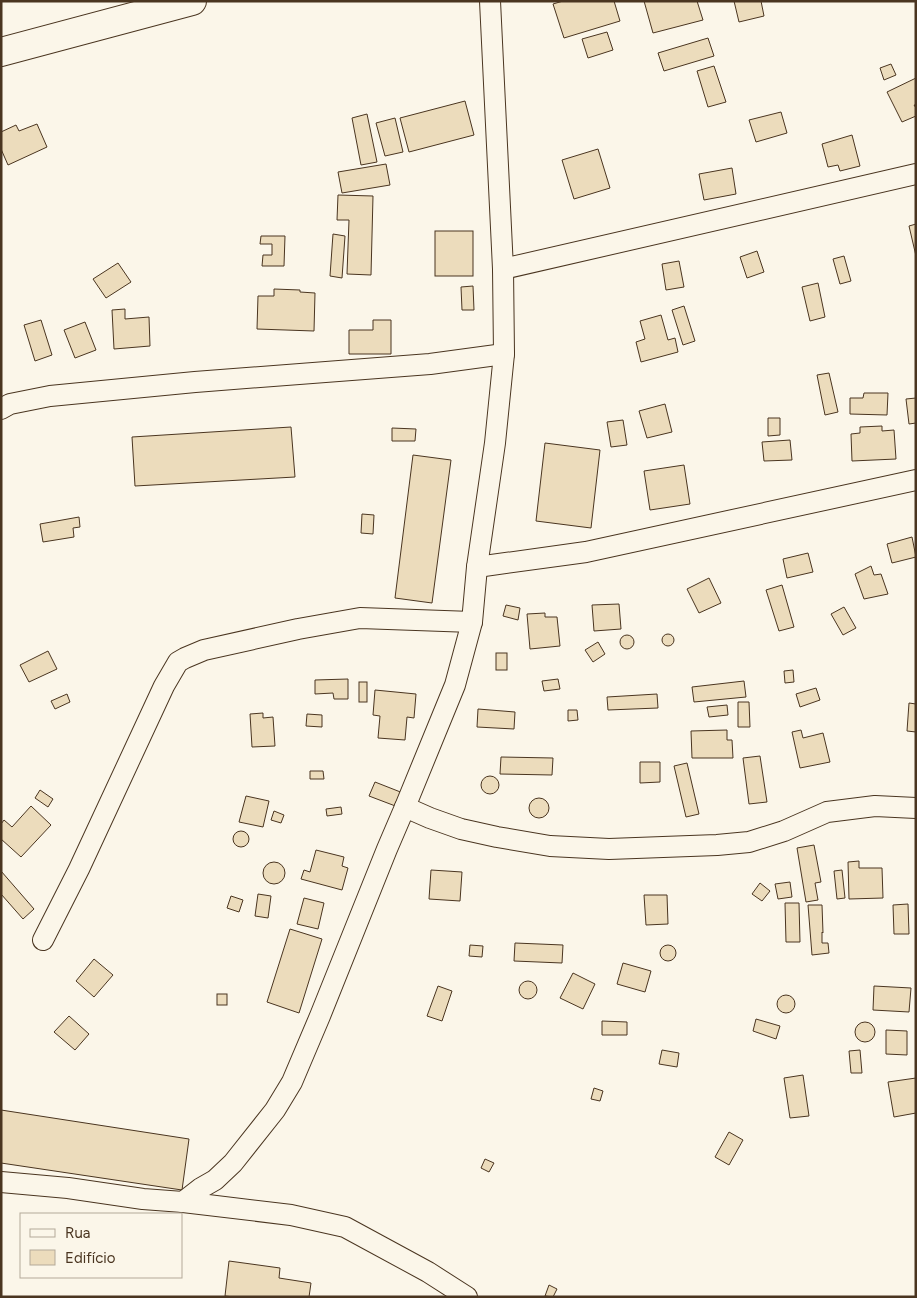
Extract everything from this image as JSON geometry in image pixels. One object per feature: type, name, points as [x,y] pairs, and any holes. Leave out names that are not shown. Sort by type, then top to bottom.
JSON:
[{"type":"highway","points":[[1,52],[192,1]]},
{"type":"street","points":[[182,1202],[215,1180],[233,1164],[275,1110],[292,1082],[455,685],[472,622],[495,443],[504,354],[503,269],[490,1]]},
{"type":"street","points":[[503,269],[916,174]]},
{"type":"street","points":[[1,409],[10,404],[50,396],[195,382],[430,364],[504,354]]},
{"type":"street","points":[[478,567],[586,552],[916,480]]},
{"type":"street","points":[[44,940],[79,870],[164,686],[178,662],[204,650],[231,643],[360,618],[472,622]]},
{"type":"street","points":[[405,807],[462,829],[497,837],[550,846],[609,849],[749,842],[784,831],[827,812],[875,806],[916,808]]},
{"type":"street","points":[[1,1182],[68,1188],[291,1215],[345,1227],[428,1272],[467,1297]]},
{"type":"building","points":[[563,1],[614,1],[620,21],[564,38],[553,4]]},
{"type":"building","points":[[644,1],[697,1],[703,20],[653,33]]},
{"type":"building","points":[[734,1],[761,1],[764,16],[739,22]]},
{"type":"building","points":[[607,32],[613,50],[588,58],[582,39]]},
{"type":"building","points":[[708,38],[714,56],[664,71],[658,53]]},
{"type":"building","points":[[891,64],[896,75],[884,80],[880,68]]},
{"type":"building","points":[[714,66],[726,102],[708,107],[697,71]]},
{"type":"building","points":[[916,78],[916,105],[914,105],[916,116],[902,122],[887,92]]},
{"type":"building","points":[[465,101],[474,135],[409,152],[400,118]]},
{"type":"building","points":[[781,112],[787,133],[756,142],[749,120]]},
{"type":"building","points":[[367,114],[377,162],[361,165],[352,118]]},
{"type":"building","points":[[395,118],[403,152],[385,156],[376,123]]},
{"type":"building","points":[[37,124],[47,147],[8,165],[1,149],[1,132],[16,125],[19,131]]},
{"type":"building","points":[[852,135],[860,166],[840,171],[838,165],[828,167],[822,144]]},
{"type":"building","points":[[598,149],[610,188],[574,199],[562,160]]},
{"type":"building","points":[[386,164],[390,185],[342,193],[338,172]]},
{"type":"building","points":[[732,168],[736,194],[704,200],[699,174]]},
{"type":"building","points":[[338,195],[373,196],[371,275],[347,274],[349,220],[337,220]]},
{"type":"building","points":[[916,224],[916,256],[909,226]]},
{"type":"building","points":[[435,231],[473,231],[473,276],[435,276]]},
{"type":"building","points":[[333,234],[345,236],[342,278],[330,276]]},
{"type":"building","points":[[261,236],[285,236],[284,266],[262,266],[263,255],[272,255],[272,244],[260,244]]},
{"type":"building","points":[[757,251],[764,272],[747,278],[740,257]]},
{"type":"building","points":[[844,256],[851,281],[840,284],[833,259]]},
{"type":"building","points":[[679,261],[684,287],[666,290],[662,264]]},
{"type":"building","points":[[118,263],[131,282],[106,298],[93,279]]},
{"type":"building","points":[[818,283],[825,317],[810,321],[802,287]]},
{"type":"building","points":[[473,286],[474,310],[462,310],[461,287]]},
{"type":"building","points":[[274,289],[300,290],[300,292],[315,293],[314,331],[257,329],[258,296],[274,296]]},
{"type":"building","points":[[684,306],[695,341],[683,345],[672,310]]},
{"type":"building","points":[[125,309],[125,319],[149,317],[150,346],[114,349],[112,310]]},
{"type":"building","points":[[661,315],[668,340],[675,338],[678,352],[641,362],[636,342],[645,339],[640,321]]},
{"type":"building","points":[[41,320],[52,355],[35,361],[24,325]]},
{"type":"building","points":[[373,320],[391,320],[391,354],[349,354],[349,330],[373,330]]},
{"type":"building","points":[[85,322],[96,350],[75,358],[64,330]]},
{"type":"building","points":[[829,373],[838,412],[825,415],[817,375]]},
{"type":"building","points":[[864,393],[888,393],[887,415],[850,414],[850,398],[863,398]]},
{"type":"building","points":[[916,398],[916,423],[909,424],[906,399]]},
{"type":"building","points":[[665,404],[672,432],[647,438],[639,411]]},
{"type":"building","points":[[768,418],[780,418],[780,435],[768,436]]},
{"type":"building","points":[[623,420],[627,445],[611,447],[607,422]]},
{"type":"building","points":[[882,426],[882,431],[894,430],[896,459],[852,461],[851,434],[860,433],[860,427]]},
{"type":"building","points":[[291,427],[295,477],[135,486],[132,437]]},
{"type":"building","points":[[392,428],[416,429],[415,441],[392,441]]},
{"type":"building","points":[[790,440],[792,460],[764,461],[762,442]]},
{"type":"building","points":[[545,443],[600,450],[591,528],[536,521]]},
{"type":"building","points":[[413,455],[451,460],[432,603],[395,598]]},
{"type":"building","points":[[684,465],[690,504],[650,510],[644,471]]},
{"type":"building","points":[[362,514],[374,515],[373,534],[361,533]]},
{"type":"building","points":[[79,517],[80,527],[73,528],[74,537],[43,542],[40,524]]},
{"type":"building","points":[[912,537],[916,557],[892,563],[887,544]]},
{"type":"building","points":[[808,553],[813,572],[787,578],[783,559]]},
{"type":"building","points":[[871,566],[874,575],[881,574],[888,594],[864,599],[855,574]]},
{"type":"building","points":[[709,578],[721,603],[699,613],[687,589]]},
{"type":"building","points":[[782,585],[794,627],[779,631],[766,590]]},
{"type":"building","points":[[619,604],[621,629],[594,631],[592,605]]},
{"type":"building","points":[[506,605],[520,608],[518,620],[503,616]]},
{"type":"building","points":[[844,607],[856,628],[843,635],[831,614]]},
{"type":"building","points":[[545,613],[545,617],[557,617],[560,646],[530,649],[527,614]]},
{"type":"building","points":[[666,634],[670,634],[674,640],[670,646],[666,646],[662,642],[662,638]]},
{"type":"building","points":[[627,635],[632,637],[634,642],[632,647],[627,649],[622,647],[620,642],[622,637]]},
{"type":"building","points":[[598,642],[605,654],[593,662],[585,650]]},
{"type":"building","points":[[48,651],[57,669],[29,682],[20,665]]},
{"type":"building","points":[[496,653],[507,653],[507,670],[496,670]]},
{"type":"building","points":[[793,670],[794,682],[785,683],[784,671]]},
{"type":"building","points":[[348,679],[348,699],[334,699],[333,693],[315,694],[315,680]]},
{"type":"building","points":[[558,679],[560,689],[544,691],[542,681]]},
{"type":"building","points":[[744,681],[746,697],[694,702],[692,687]]},
{"type":"building","points":[[359,682],[367,682],[367,702],[359,702]]},
{"type":"building","points":[[816,688],[820,700],[800,707],[796,694]]},
{"type":"building","points":[[375,690],[416,694],[414,718],[407,717],[405,740],[378,738],[380,716],[373,715]]},
{"type":"building","points":[[67,694],[70,702],[55,709],[51,701]]},
{"type":"building","points":[[657,694],[658,708],[608,710],[607,697]]},
{"type":"building","points":[[738,702],[749,702],[750,727],[738,727]]},
{"type":"building","points":[[909,703],[916,704],[916,732],[907,731]]},
{"type":"building","points":[[727,705],[728,715],[709,717],[707,707]]},
{"type":"building","points":[[478,709],[515,712],[514,729],[477,727]]},
{"type":"building","points":[[568,710],[577,710],[578,720],[568,721]]},
{"type":"building","points":[[263,713],[263,718],[273,717],[275,746],[252,747],[250,714]]},
{"type":"building","points":[[307,714],[322,715],[322,727],[306,726]]},
{"type":"building","points":[[727,730],[727,740],[732,740],[733,758],[692,758],[691,731]]},
{"type":"building","points":[[801,730],[803,738],[823,733],[830,762],[800,768],[792,732]]},
{"type":"building","points":[[760,756],[767,802],[749,804],[743,758]]},
{"type":"building","points":[[501,757],[553,758],[552,775],[500,774]]},
{"type":"building","points":[[640,762],[660,762],[660,782],[640,783]]},
{"type":"building","points":[[687,763],[699,814],[686,817],[674,766]]},
{"type":"building","points":[[310,771],[323,771],[324,779],[310,779]]},
{"type":"building","points":[[486,776],[494,776],[499,781],[497,792],[486,794],[481,789],[481,781]]},
{"type":"building","points":[[375,782],[403,793],[398,807],[369,796]]},
{"type":"building","points":[[40,790],[53,799],[48,807],[35,798]]},
{"type":"building","points":[[246,796],[269,801],[263,827],[239,822]]},
{"type":"building","points":[[539,798],[546,801],[549,808],[546,815],[539,818],[532,815],[529,808],[532,801]]},
{"type":"building","points":[[31,806],[51,825],[21,857],[1,839],[1,824],[4,820],[12,827]]},
{"type":"building","points":[[341,807],[342,814],[327,816],[326,809]]},
{"type":"building","points":[[274,811],[284,815],[281,823],[271,820]]},
{"type":"building","points":[[241,831],[247,833],[249,839],[247,845],[241,847],[235,845],[233,839],[235,833]]},
{"type":"building","points":[[814,845],[821,882],[815,883],[818,900],[806,902],[797,848]]},
{"type":"building","points":[[316,850],[344,857],[342,866],[348,868],[342,890],[301,879],[304,870],[310,872]]},
{"type":"building","points":[[859,861],[859,868],[882,868],[883,898],[849,899],[848,862]]},
{"type":"building","points":[[274,862],[282,865],[285,873],[282,881],[274,884],[266,881],[263,873],[266,865]]},
{"type":"building","points":[[431,870],[462,872],[460,901],[429,899]]},
{"type":"building","points":[[842,870],[845,898],[837,899],[834,871]]},
{"type":"building","points":[[1,871],[34,909],[23,919],[1,894]]},
{"type":"building","points":[[790,882],[792,897],[778,899],[775,884]]},
{"type":"building","points":[[760,883],[770,891],[762,901],[752,894]]},
{"type":"building","points":[[258,894],[271,896],[268,918],[255,916]]},
{"type":"building","points":[[644,895],[667,895],[668,924],[646,925]]},
{"type":"building","points":[[231,896],[243,900],[239,912],[227,908]]},
{"type":"building","points":[[304,898],[324,903],[318,929],[297,924]]},
{"type":"building","points":[[785,903],[799,903],[800,942],[786,942]]},
{"type":"building","points":[[908,904],[909,934],[894,934],[893,905]]},
{"type":"building","points":[[808,905],[822,905],[822,943],[828,943],[829,953],[812,955]]},
{"type":"building","points":[[290,929],[322,939],[299,1013],[267,1002]]},
{"type":"building","points":[[515,943],[563,945],[562,963],[514,961]]},
{"type":"building","points":[[470,945],[483,946],[482,957],[469,956]]},
{"type":"building","points":[[665,945],[671,945],[676,950],[674,959],[665,961],[660,956],[660,950]]},
{"type":"building","points":[[94,959],[113,975],[94,997],[76,981]]},
{"type":"building","points":[[623,963],[651,971],[645,992],[617,984]]},
{"type":"building","points":[[573,973],[595,984],[583,1009],[560,998]]},
{"type":"building","points":[[524,981],[532,981],[537,986],[535,997],[524,999],[519,994],[519,986]]},
{"type":"building","points":[[438,986],[452,991],[442,1021],[427,1016]]},
{"type":"building","points":[[874,986],[911,988],[909,1012],[873,1010]]},
{"type":"building","points":[[217,994],[227,994],[227,1005],[217,1005]]},
{"type":"building","points":[[786,995],[792,998],[795,1004],[792,1010],[786,1013],[780,1010],[777,1004],[780,998]]},
{"type":"building","points":[[69,1016],[89,1034],[75,1050],[54,1032]]},
{"type":"building","points":[[756,1019],[780,1026],[776,1039],[753,1031]]},
{"type":"building","points":[[602,1021],[627,1022],[627,1035],[602,1035]]},
{"type":"building","points":[[865,1022],[872,1025],[875,1032],[872,1039],[865,1042],[858,1039],[855,1032],[858,1025]]},
{"type":"building","points":[[886,1030],[907,1031],[907,1055],[886,1054]]},
{"type":"building","points":[[662,1050],[679,1053],[677,1067],[659,1064]]},
{"type":"building","points":[[860,1050],[862,1073],[851,1073],[849,1051]]},
{"type":"building","points":[[803,1075],[809,1116],[790,1118],[784,1078]]},
{"type":"building","points":[[916,1078],[916,1113],[894,1117],[888,1082]]},
{"type":"building","points":[[594,1088],[603,1091],[600,1101],[591,1099]]},
{"type":"building","points":[[1,1110],[189,1139],[182,1190],[1,1163]]},
{"type":"building","points":[[729,1132],[743,1140],[729,1165],[715,1157]]},
{"type":"building","points":[[485,1159],[494,1163],[489,1172],[481,1168]]},
{"type":"building","points":[[229,1261],[280,1268],[279,1278],[311,1283],[309,1297],[225,1296]]},
{"type":"building","points":[[549,1285],[557,1289],[553,1297],[545,1296]]}]
